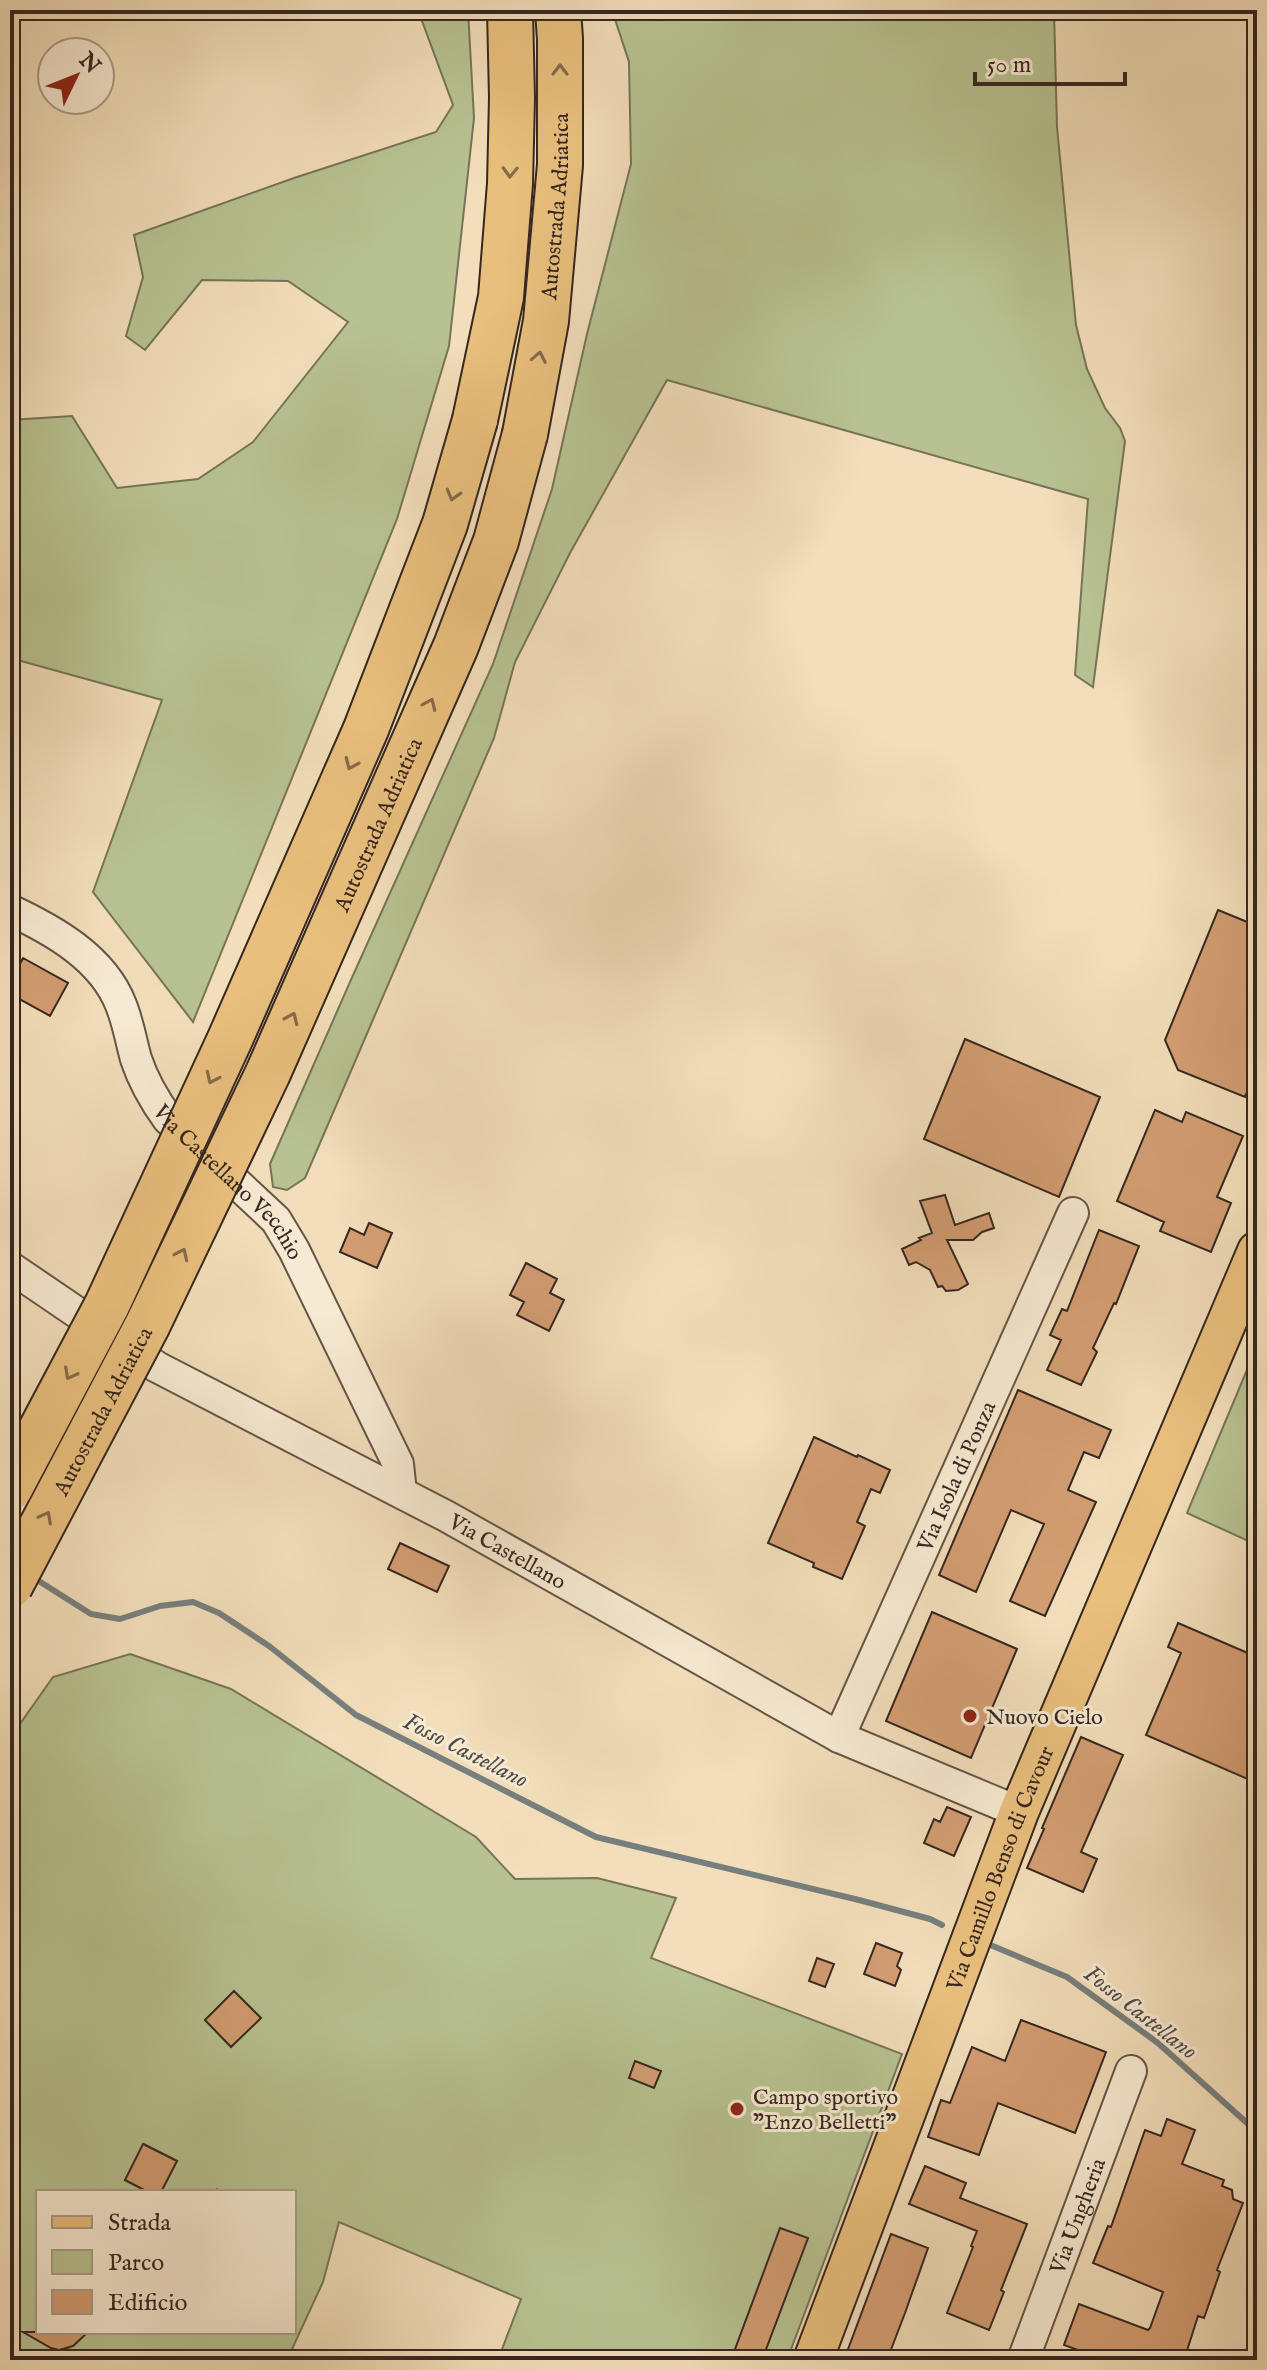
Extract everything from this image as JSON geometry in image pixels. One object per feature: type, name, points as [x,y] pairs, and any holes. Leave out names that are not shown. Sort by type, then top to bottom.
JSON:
[{"type":"highway","name":"Autostrada Adriatica","points":[[10,1488],[113,1291],[230,1039],[366,729],[445,524],[475,420],[501,297],[510,184],[510,10]]},
{"type":"highway","name":"Autostrada Adriatica","points":[[10,1586],[148,1324],[274,1059],[456,646],[496,541],[525,434],[546,321],[560,165],[558,10]]},
{"type":"main road","name":"Via Camillo Benso di Cavour","points":[[813,2360],[1019,1812],[1257,1251]]},
{"type":"street","name":"Via Castellano Vecchio","points":[[10,910],[57,935],[94,962],[120,1002],[137,1063],[168,1119],[276,1220],[294,1250],[398,1464],[401,1492]]},
{"type":"street","name":"Via Isola di Ponza","points":[[839,1737],[1073,1213]]},
{"type":"street","name":"Via Castellano","points":[[10,1267],[157,1367],[401,1492],[839,1737],[1019,1812]]},
{"type":"street","name":"Via Ungheria","points":[[1023,2360],[1131,2071]]},
{"type":"green space","points":[[418,10],[468,10],[474,118],[449,346],[397,519],[193,1022],[93,892],[162,700],[10,658],[10,420],[72,416],[117,488],[198,479],[253,442],[348,322],[288,281],[202,280],[145,350],[126,336],[143,277],[134,235],[436,132],[453,105]]},
{"type":"green space","points":[[612,10],[1054,10],[1057,127],[1076,325],[1087,369],[1125,441],[1093,687],[1075,675],[1088,499],[667,380],[570,553],[515,662],[494,738],[305,1178],[287,1190],[273,1187],[270,1164],[493,664],[552,489],[587,334],[631,164],[629,62]]},
{"type":"green space","points":[[1257,1346],[1257,1545],[1187,1513]]},
{"type":"green space","points":[[130,1654],[231,1689],[476,1837],[515,1879],[597,1878],[676,1898],[651,1958],[902,2054],[787,2360],[498,2360],[521,2299],[339,2222],[323,2282],[287,2360],[10,2360],[10,1738],[53,1677]],"holes":[[[234,1992],[260,2018],[231,2046],[205,2020]]]},
{"type":"building","points":[[1218,910],[1257,926],[1257,1068],[1245,1097],[1178,1070],[1165,1040]]},
{"type":"building","points":[[23,958],[68,983],[50,1016],[10,994],[10,983]]},
{"type":"building","points":[[965,1039],[1100,1097],[1059,1197],[924,1139]]},
{"type":"building","points":[[1155,1110],[1182,1122],[1186,1112],[1243,1136],[1217,1197],[1231,1203],[1211,1252],[1160,1231],[1164,1222],[1117,1201]]},
{"type":"building","points":[[945,1195],[955,1225],[989,1213],[994,1228],[982,1232],[973,1240],[947,1240],[968,1284],[958,1290],[946,1291],[942,1286],[938,1287],[930,1270],[916,1262],[909,1265],[902,1249],[932,1233],[920,1201]]},
{"type":"building","points":[[369,1223],[392,1233],[377,1268],[340,1252],[350,1228],[364,1235]]},
{"type":"building","points":[[1099,1230],[1139,1246],[1116,1304],[1093,1348],[1097,1352],[1081,1385],[1047,1370],[1061,1340],[1050,1335],[1062,1309],[1067,1311]]},
{"type":"building","points":[[526,1263],[557,1279],[550,1293],[564,1300],[549,1331],[517,1315],[524,1302],[510,1295]]},
{"type":"building","points":[[1018,1390],[1111,1430],[1099,1458],[1084,1452],[1068,1490],[1096,1502],[1045,1616],[1010,1601],[1044,1524],[1011,1510],[976,1592],[939,1575]]},
{"type":"building","points":[[814,1437],[890,1470],[880,1493],[871,1489],[857,1522],[865,1526],[842,1579],[768,1543]]},
{"type":"building","points":[[400,1543],[449,1566],[437,1592],[388,1569]]},
{"type":"building","points":[[932,1612],[1017,1649],[971,1758],[886,1721]]},
{"type":"building","points":[[1178,1623],[1257,1657],[1257,1783],[1146,1735],[1181,1653],[1168,1647]]},
{"type":"building","points":[[1081,1737],[1123,1755],[1081,1852],[1097,1859],[1083,1892],[1027,1868]]},
{"type":"building","points":[[947,1807],[971,1817],[954,1856],[924,1843],[934,1819],[940,1822]]},
{"type":"building","points":[[876,1943],[902,1953],[897,1966],[901,1970],[895,1986],[864,1974]]},
{"type":"building","points":[[817,1958],[834,1964],[825,1987],[809,1981]]},
{"type":"building","points":[[234,1991],[261,2018],[231,2047],[205,2020]]},
{"type":"building","points":[[1021,2020],[1106,2052],[1075,2133],[998,2103],[979,2155],[928,2137],[941,2100],[950,2103],[972,2047],[1005,2061]]},
{"type":"building","points":[[635,2061],[661,2071],[654,2088],[629,2078]]},
{"type":"building","points":[[1167,2119],[1195,2130],[1182,2164],[1224,2180],[1222,2186],[1232,2190],[1233,2199],[1243,2203],[1217,2270],[1220,2272],[1204,2318],[1198,2316],[1184,2360],[1105,2360],[1064,2345],[1079,2304],[1148,2330],[1150,2328],[1163,2292],[1093,2263],[1108,2226],[1111,2227],[1145,2130],[1161,2136]]},
{"type":"building","points":[[143,2144],[177,2161],[162,2190],[144,2190],[125,2180]]},
{"type":"building","points":[[925,2166],[966,2183],[960,2198],[1027,2224],[989,2330],[947,2313],[977,2231],[909,2204]]},
{"type":"building","points":[[780,2228],[808,2238],[762,2360],[731,2360]]},
{"type":"building","points":[[891,2234],[928,2248],[905,2313],[887,2360],[844,2360]]},
{"type":"building","points":[[23,2332],[86,2334],[73,2346],[59,2350]]},
{"type":"waterway","name":"Fosso Castellano","points":[[34,1578],[91,1614],[120,1619],[160,1606],[193,1602],[219,1613],[269,1646],[356,1715],[596,1837],[859,1900],[942,1925]]},
{"type":"waterway","name":"Fosso Castellano","points":[[988,1944],[1067,1977],[1158,2043],[1257,2132]]},
{"type":"place","name":"Nuovo Cielo","points":[[970,1716]]},
{"type":"place","name":"Campo sportivo \"Enzo Belletti\"","points":[[737,2109]]}]
